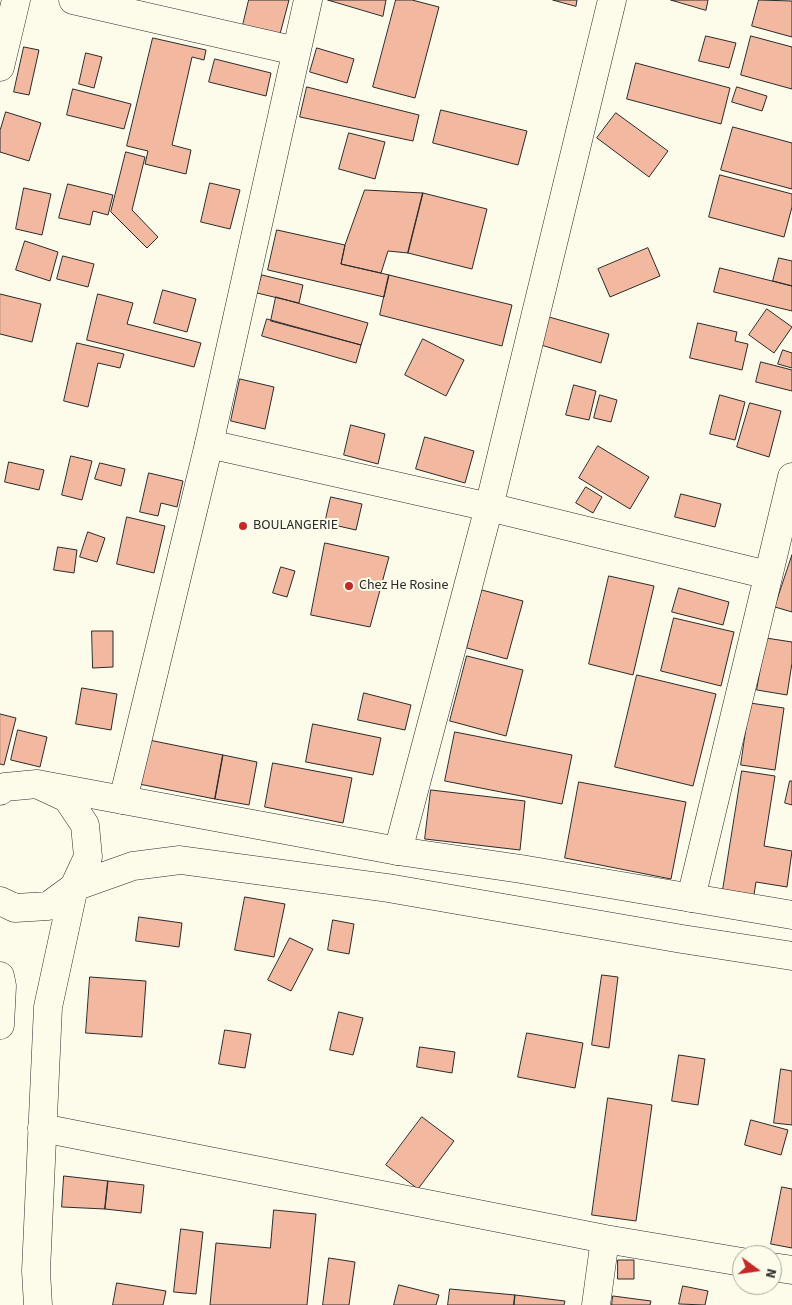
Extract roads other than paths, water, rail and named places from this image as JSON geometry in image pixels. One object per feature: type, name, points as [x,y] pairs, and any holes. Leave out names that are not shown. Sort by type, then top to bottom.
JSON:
[{"type":"main road","points":[[0,67],[16,0]]},
{"type":"main road","points":[[73,0],[296,51]]},
{"type":"main road","points":[[123,800],[209,444],[308,0]]},
{"type":"main road","points":[[398,851],[489,507],[612,0]]},
{"type":"main road","points":[[209,444],[489,507],[768,575]]},
{"type":"main road","points":[[692,898],[792,477]]},
{"type":"main road","points":[[37,784],[67,798],[86,825],[88,857],[74,887],[48,1008],[36,1272],[38,1305]]},
{"type":"main road","points":[[2,789],[37,784],[398,851],[521,868],[792,915]]},
{"type":"main road","points":[[0,901],[15,908],[48,906],[74,887],[133,866],[180,860],[388,888],[792,956]]},
{"type":"main road","points":[[0,976],[2,986],[0,1025]]},
{"type":"main road","points":[[42,1128],[605,1239],[732,1260]]},
{"type":"main road","points":[[596,1305],[605,1239]]},
{"type":"place","name":"BOULANGERIE","points":[[243,526]]},
{"type":"place","name":"Chez He Rosine","points":[[349,586]]}]
